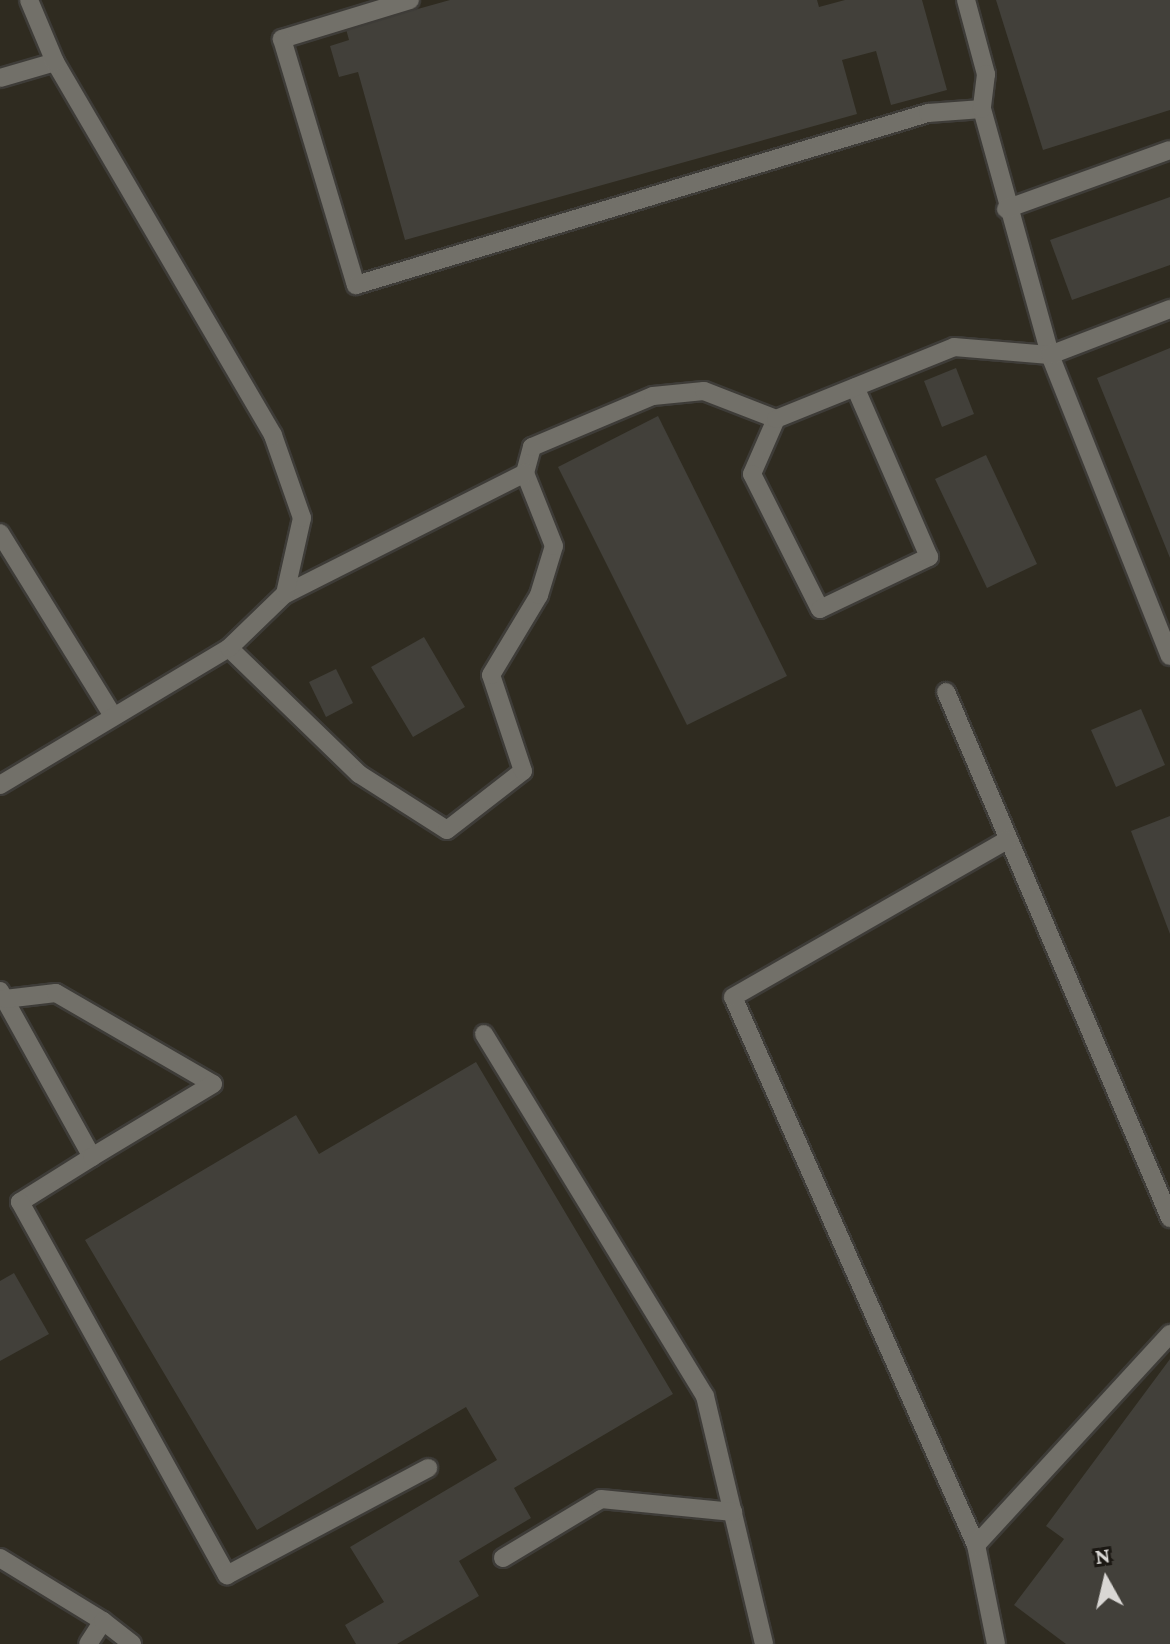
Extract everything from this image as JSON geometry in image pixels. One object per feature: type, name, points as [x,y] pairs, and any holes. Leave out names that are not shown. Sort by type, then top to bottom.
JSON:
[{"type":"lane","points":[[29,0],[55,62],[273,435],[302,518],[285,594]]},
{"type":"lane","points":[[410,0],[282,39],[356,285],[928,113],[982,109]]},
{"type":"lane","points":[[966,0],[986,74],[982,109],[1006,209],[1050,355],[1169,651]]},
{"type":"lane","points":[[0,78],[55,62]]},
{"type":"lane","points":[[1006,209],[1170,150]]},
{"type":"lane","points":[[229,648],[359,774],[447,830],[523,771],[491,675],[539,595],[554,546],[525,473],[532,447],[653,396],[704,391],[776,419],[954,347],[1050,355],[1170,309]]},
{"type":"lane","points":[[776,419],[752,474],[820,609],[929,557],[855,387]]},
{"type":"lane","points":[[0,785],[229,648],[285,594],[525,473]]},
{"type":"lane","points":[[3,546],[113,716]]},
{"type":"lane","points":[[946,692],[1170,1218]]},
{"type":"lane","points":[[996,1644],[976,1545],[733,997],[1007,840]]},
{"type":"lane","points":[[92,1157],[3,995],[56,993],[213,1084],[20,1202],[227,1575],[428,1468]]},
{"type":"lane","points":[[484,1034],[705,1396],[764,1644]]},
{"type":"lane","points":[[976,1545],[1170,1334]]},
{"type":"lane","points":[[503,1558],[601,1499],[733,1512]]},
{"type":"lane","points":[[0,1558],[103,1621],[132,1644]]},
{"type":"lane","points":[[88,1644],[103,1621]]},
{"type":"shaded area","points":[[0,0],[1170,0],[1170,1644],[0,1644]]},
{"type":"building","points":[[450,0],[817,0],[819,7],[845,0],[922,0],[947,90],[891,105],[876,51],[842,60],[857,114],[405,240],[358,72],[339,77],[330,46],[349,40],[346,29]]},
{"type":"building","points":[[996,0],[1170,0],[1170,110],[1043,150]]},
{"type":"building","points":[[1170,197],[1170,265],[1072,300],[1050,240]]},
{"type":"building","points":[[1170,348],[1170,558],[1097,378]]},
{"type":"building","points":[[956,368],[974,414],[942,427],[924,381]]},
{"type":"building","points":[[658,416],[787,676],[687,725],[558,467]]},
{"type":"building","points":[[986,455],[1037,564],[987,588],[935,479]]},
{"type":"building","points":[[424,637],[465,707],[413,737],[371,667]]},
{"type":"building","points":[[336,669],[353,703],[326,717],[309,682]]},
{"type":"building","points":[[1141,709],[1165,765],[1116,787],[1091,730]]},
{"type":"building","points":[[1170,816],[1170,934],[1131,831]]},
{"type":"building","points":[[476,1062],[673,1394],[514,1488],[531,1518],[459,1561],[479,1596],[397,1644],[356,1644],[345,1625],[384,1602],[350,1547],[497,1460],[466,1407],[257,1530],[85,1240],[296,1115],[319,1154]]},
{"type":"building","points":[[14,1273],[49,1334],[0,1361],[0,1281]]},
{"type":"building","points":[[1170,1359],[1170,1644],[1066,1644],[1014,1605],[1064,1539],[1046,1526]]}]
